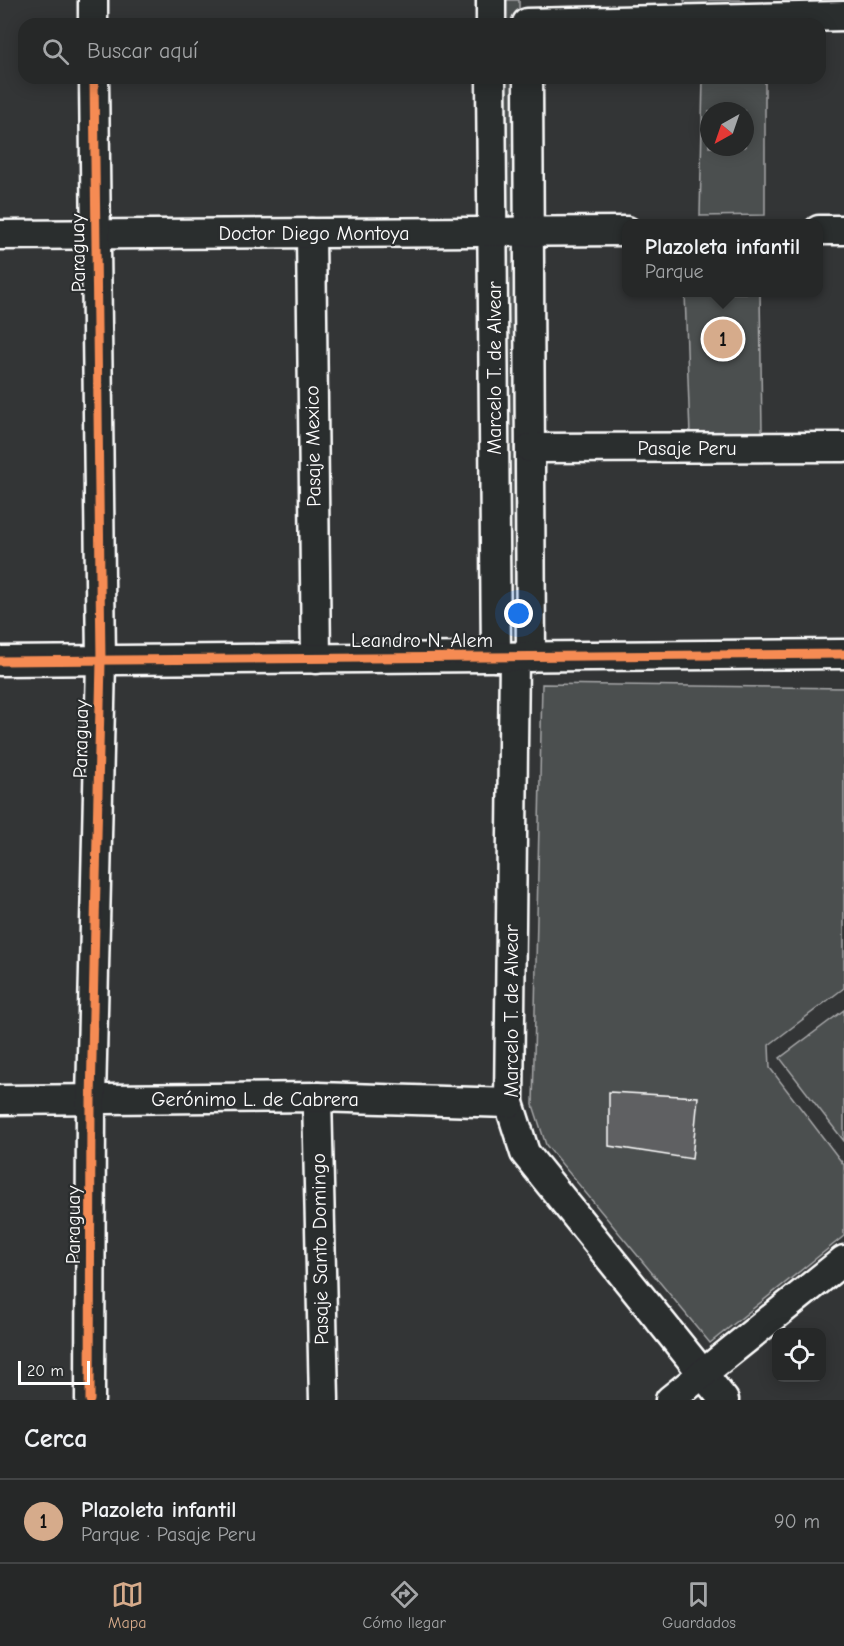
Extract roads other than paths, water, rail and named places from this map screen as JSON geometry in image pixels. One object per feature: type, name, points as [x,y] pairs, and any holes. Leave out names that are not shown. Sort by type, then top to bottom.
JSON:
[{"type":"street","points":[[93,0],[93,18]]},
{"type":"street","points":[[491,0],[491,18]]},
{"type":"street","points":[[527,16],[844,16]]},
{"type":"street","name":"Paraguay","points":[[90,1400],[91,1100],[101,661],[94,84]]},
{"type":"street","name":"Marcelo T. de Alvear","points":[[491,84],[493,232],[514,657],[509,1102],[525,1153],[724,1400]]},
{"type":"street","name":"Marcelo T. de Alvear","points":[[514,657],[530,448],[528,84]]},
{"type":"street","points":[[823,230],[844,230]]},
{"type":"street","name":"Doctor Diego Montoya","points":[[0,235],[622,231]]},
{"type":"street","name":"Pasaje Mexico","points":[[311,233],[316,658]]},
{"type":"street","name":"Pasaje Peru","points":[[530,448],[844,447]]},
{"type":"street","name":"Leandro N. Alem","points":[[0,661],[844,654]]},
{"type":"street","name":"Gerónimo L. de Cabrera","points":[[0,1100],[317,1097],[509,1102]]},
{"type":"street","name":"Pasaje Santo Domingo","points":[[317,1097],[324,1400]]},
{"type":"street","points":[[670,1400],[844,1260]]},
{"type":"place","name":"Plazoleta infantil","points":[[723,339]]}]
